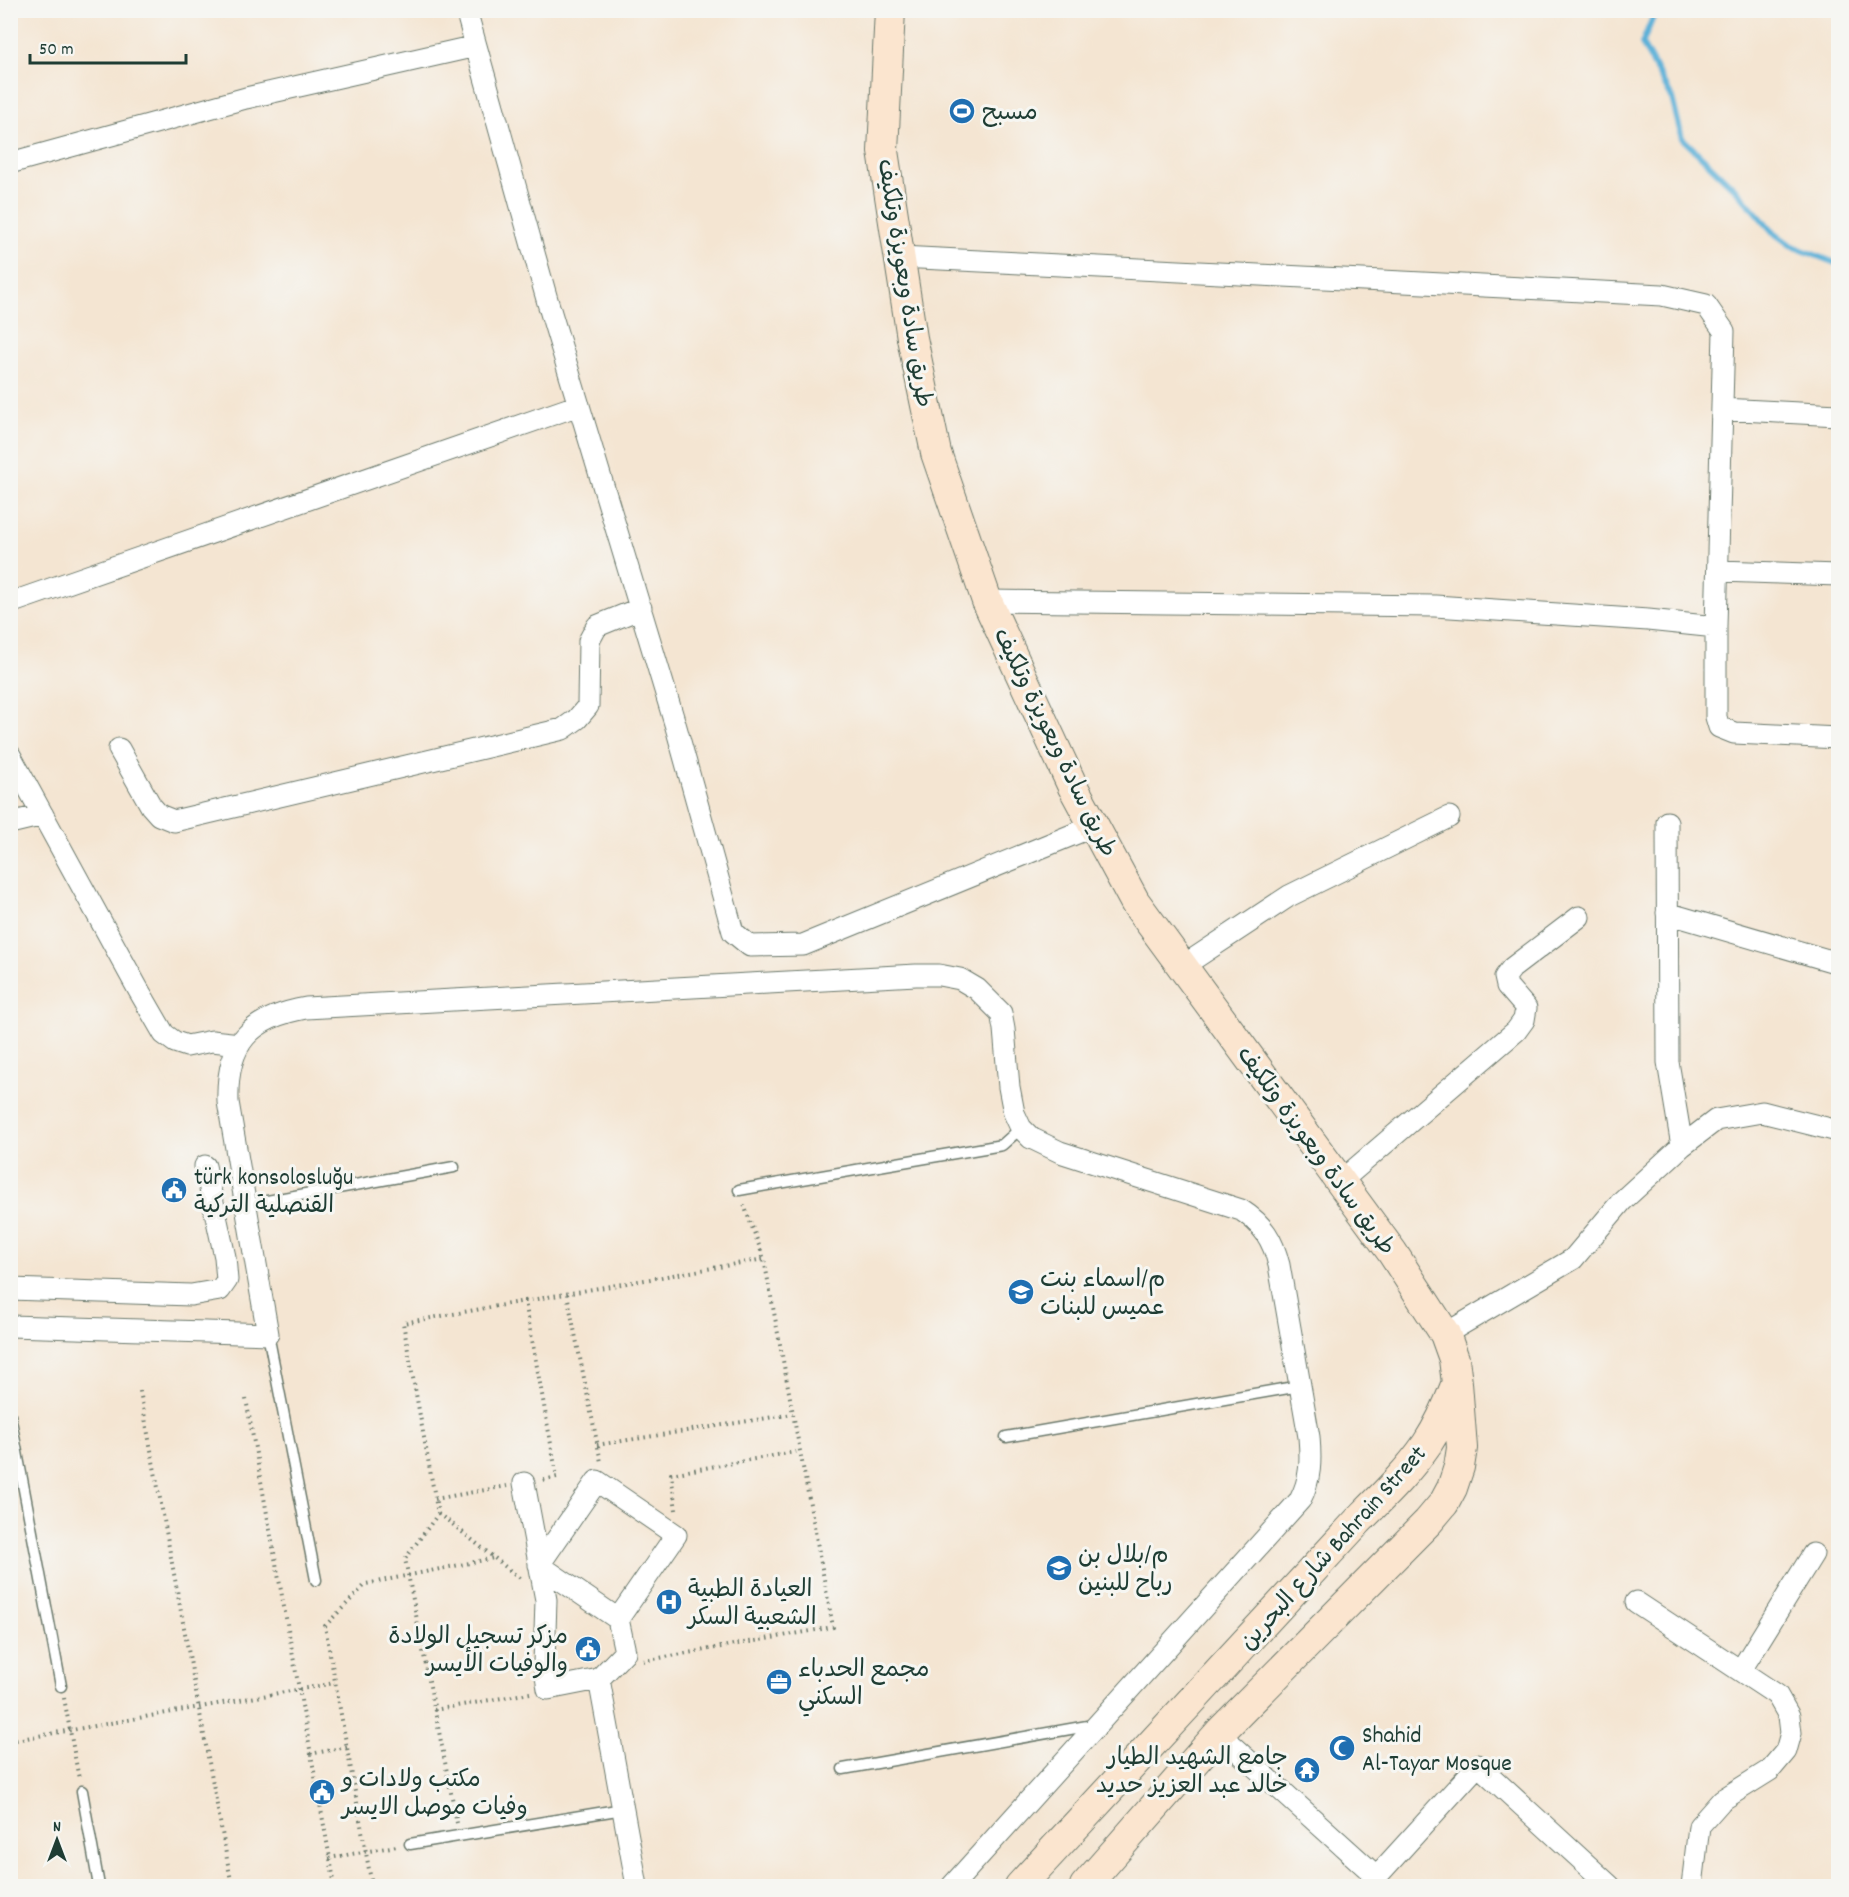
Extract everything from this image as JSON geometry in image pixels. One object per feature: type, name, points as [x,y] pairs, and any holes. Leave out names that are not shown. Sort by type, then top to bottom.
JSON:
[{"type":"main road","name":"طريق سادة وبعويزة وتلكيف","points":[[890,10],[883,151],[912,338],[936,453],[987,601],[1073,787],[1135,902],[1392,1252],[1445,1334],[1454,1359],[1457,1383]]},
{"type":"main road","name":"شارع البحرين Bahrain Street","points":[[1020,1887],[1393,1486],[1427,1444],[1442,1418],[1457,1383]]},
{"type":"main road","name":"شارع البحرين Bahrain Street","points":[[1085,1887],[1221,1731],[1428,1522],[1444,1503],[1459,1467],[1462,1448],[1457,1383]]},
{"type":"main road","points":[[1358,1521],[1378,1521],[1386,1527],[1390,1536],[1388,1562]]},
{"type":"main road","points":[[1042,1863],[1068,1864],[1076,1871],[1079,1887]]},
{"type":"street","points":[[466,10],[579,405],[676,727],[733,932],[750,946],[803,945],[1094,826]]},
{"type":"street","points":[[10,163],[246,98],[476,46]]},
{"type":"street","points":[[900,257],[1662,295],[1706,305],[1724,330],[1716,627],[1716,717],[1719,727],[1734,733],[1839,738]]},
{"type":"street","points":[[10,603],[579,405]]},
{"type":"street","points":[[1722,409],[1839,415]]},
{"type":"street","points":[[1719,571],[1839,575]]},
{"type":"street","points":[[987,601],[1435,606],[1636,619],[1716,627]]},
{"type":"street","points":[[119,749],[150,806],[159,815],[174,820],[563,729],[577,719],[588,706],[589,641],[597,626],[641,608]]},
{"type":"street","points":[[10,755],[164,1034],[174,1042],[187,1046],[212,1041],[240,1044]]},
{"type":"street","points":[[10,823],[43,815]]},
{"type":"street","points":[[1183,966],[1290,896],[1449,817]]},
{"type":"street","points":[[1668,822],[1668,1062],[1682,1146]]},
{"type":"street","points":[[1668,913],[1839,963]]},
{"type":"street","points":[[1341,1182],[1516,1031],[1524,1020],[1526,1008],[1507,986],[1504,977],[1512,968],[1579,918]]},
{"type":"street","points":[[10,1326],[268,1334],[228,1102],[228,1082],[232,1062],[240,1044],[250,1030],[283,1012],[306,1008],[939,975],[960,979],[976,989],[1001,1013],[1014,1113],[1021,1128],[1037,1142],[1060,1152],[1241,1210],[1254,1218],[1266,1231],[1275,1247],[1311,1459],[1307,1487],[1300,1500],[952,1887]]},
{"type":"street","points":[[1445,1334],[1573,1259],[1622,1202],[1682,1146],[1716,1120],[1762,1112],[1839,1131]]},
{"type":"street","points":[[10,1289],[191,1295],[220,1290],[227,1280],[225,1257],[205,1166]]},
{"type":"street","points":[[539,1565],[597,1481],[606,1486],[676,1535],[618,1619]]},
{"type":"street","points":[[524,1483],[539,1565],[546,1600],[544,1664],[548,1689],[605,1673],[625,1652],[618,1619],[539,1565]]},
{"type":"street","points":[[1741,1670],[1813,1554]]},
{"type":"street","points":[[1636,1602],[1777,1695],[1789,1716],[1791,1733],[1786,1751],[1770,1770],[1722,1800],[1699,1826],[1692,1887]]},
{"type":"street","points":[[605,1673],[623,1809],[637,1887]]},
{"type":"street","points":[[1221,1731],[1230,1744],[1372,1884],[1478,1765],[1610,1887]]},
{"type":"lane","points":[[739,1190],[1002,1145],[1021,1128]]},
{"type":"lane","points":[[245,1205],[454,1167]]},
{"type":"lane","points":[[268,1334],[316,1580]]},
{"type":"lane","points":[[1006,1437],[1300,1386]]},
{"type":"lane","points":[[10,1415],[61,1686]]},
{"type":"lane","points":[[843,1769],[1099,1724]]},
{"type":"lane","points":[[82,1791],[99,1887]]},
{"type":"lane","points":[[410,1844],[623,1809]]},
{"type":"path","points":[[605,1673],[833,1627],[764,1259],[739,1190]]},
{"type":"path","points":[[459,1835],[405,1559],[438,1515],[403,1323],[764,1259]]},
{"type":"path","points":[[567,1294],[606,1486]]},
{"type":"path","points":[[435,1499],[557,1477],[525,1301]]},
{"type":"path","points":[[141,1391],[232,1887]]},
{"type":"path","points":[[246,1399],[334,1887]]},
{"type":"path","points":[[597,1445],[793,1414]]},
{"type":"path","points":[[676,1535],[677,1518],[671,1474],[800,1451]]},
{"type":"path","points":[[438,1515],[546,1600]]},
{"type":"path","points":[[372,1887],[326,1626],[366,1584],[494,1558]]},
{"type":"path","points":[[10,1741],[335,1683]]},
{"type":"path","points":[[61,1686],[82,1791]]},
{"type":"path","points":[[435,1710],[548,1689]]},
{"type":"path","points":[[310,1754],[347,1747]]},
{"type":"path","points":[[329,1858],[410,1844]]},
{"type":"waterway","points":[[1656,10],[1642,44],[1672,98],[1682,138],[1737,191],[1774,233],[1792,246],[1838,264]]},
{"type":"place","name":"مسبح","points":[[962,111]]},
{"type":"place","name":"türk konsolosluğu القنصلية التركية","points":[[174,1190]]},
{"type":"place","name":"م/اسماء بنت عميس للبنات","points":[[1021,1292]]},
{"type":"place","name":"م/بلال بن رباح للبنين","points":[[1059,1568]]},
{"type":"place","name":"العيادة الطبية الشعبية السكر","points":[[669,1602]]},
{"type":"place","name":"مزكر تسجيل الولادة والوفيات الأيسر","points":[[588,1649]]},
{"type":"place","name":"مجمع الحدباء السكني","points":[[779,1682]]},
{"type":"place","name":"Shahid Al-Tayar Mosque","points":[[1342,1748]]},
{"type":"place","name":"جامع الشهيد الطيار خالد عبد العزيز حديد","points":[[1307,1770]]},
{"type":"place","name":"مكتب ولادات و وفيات موصل الايسر","points":[[322,1792]]}]
